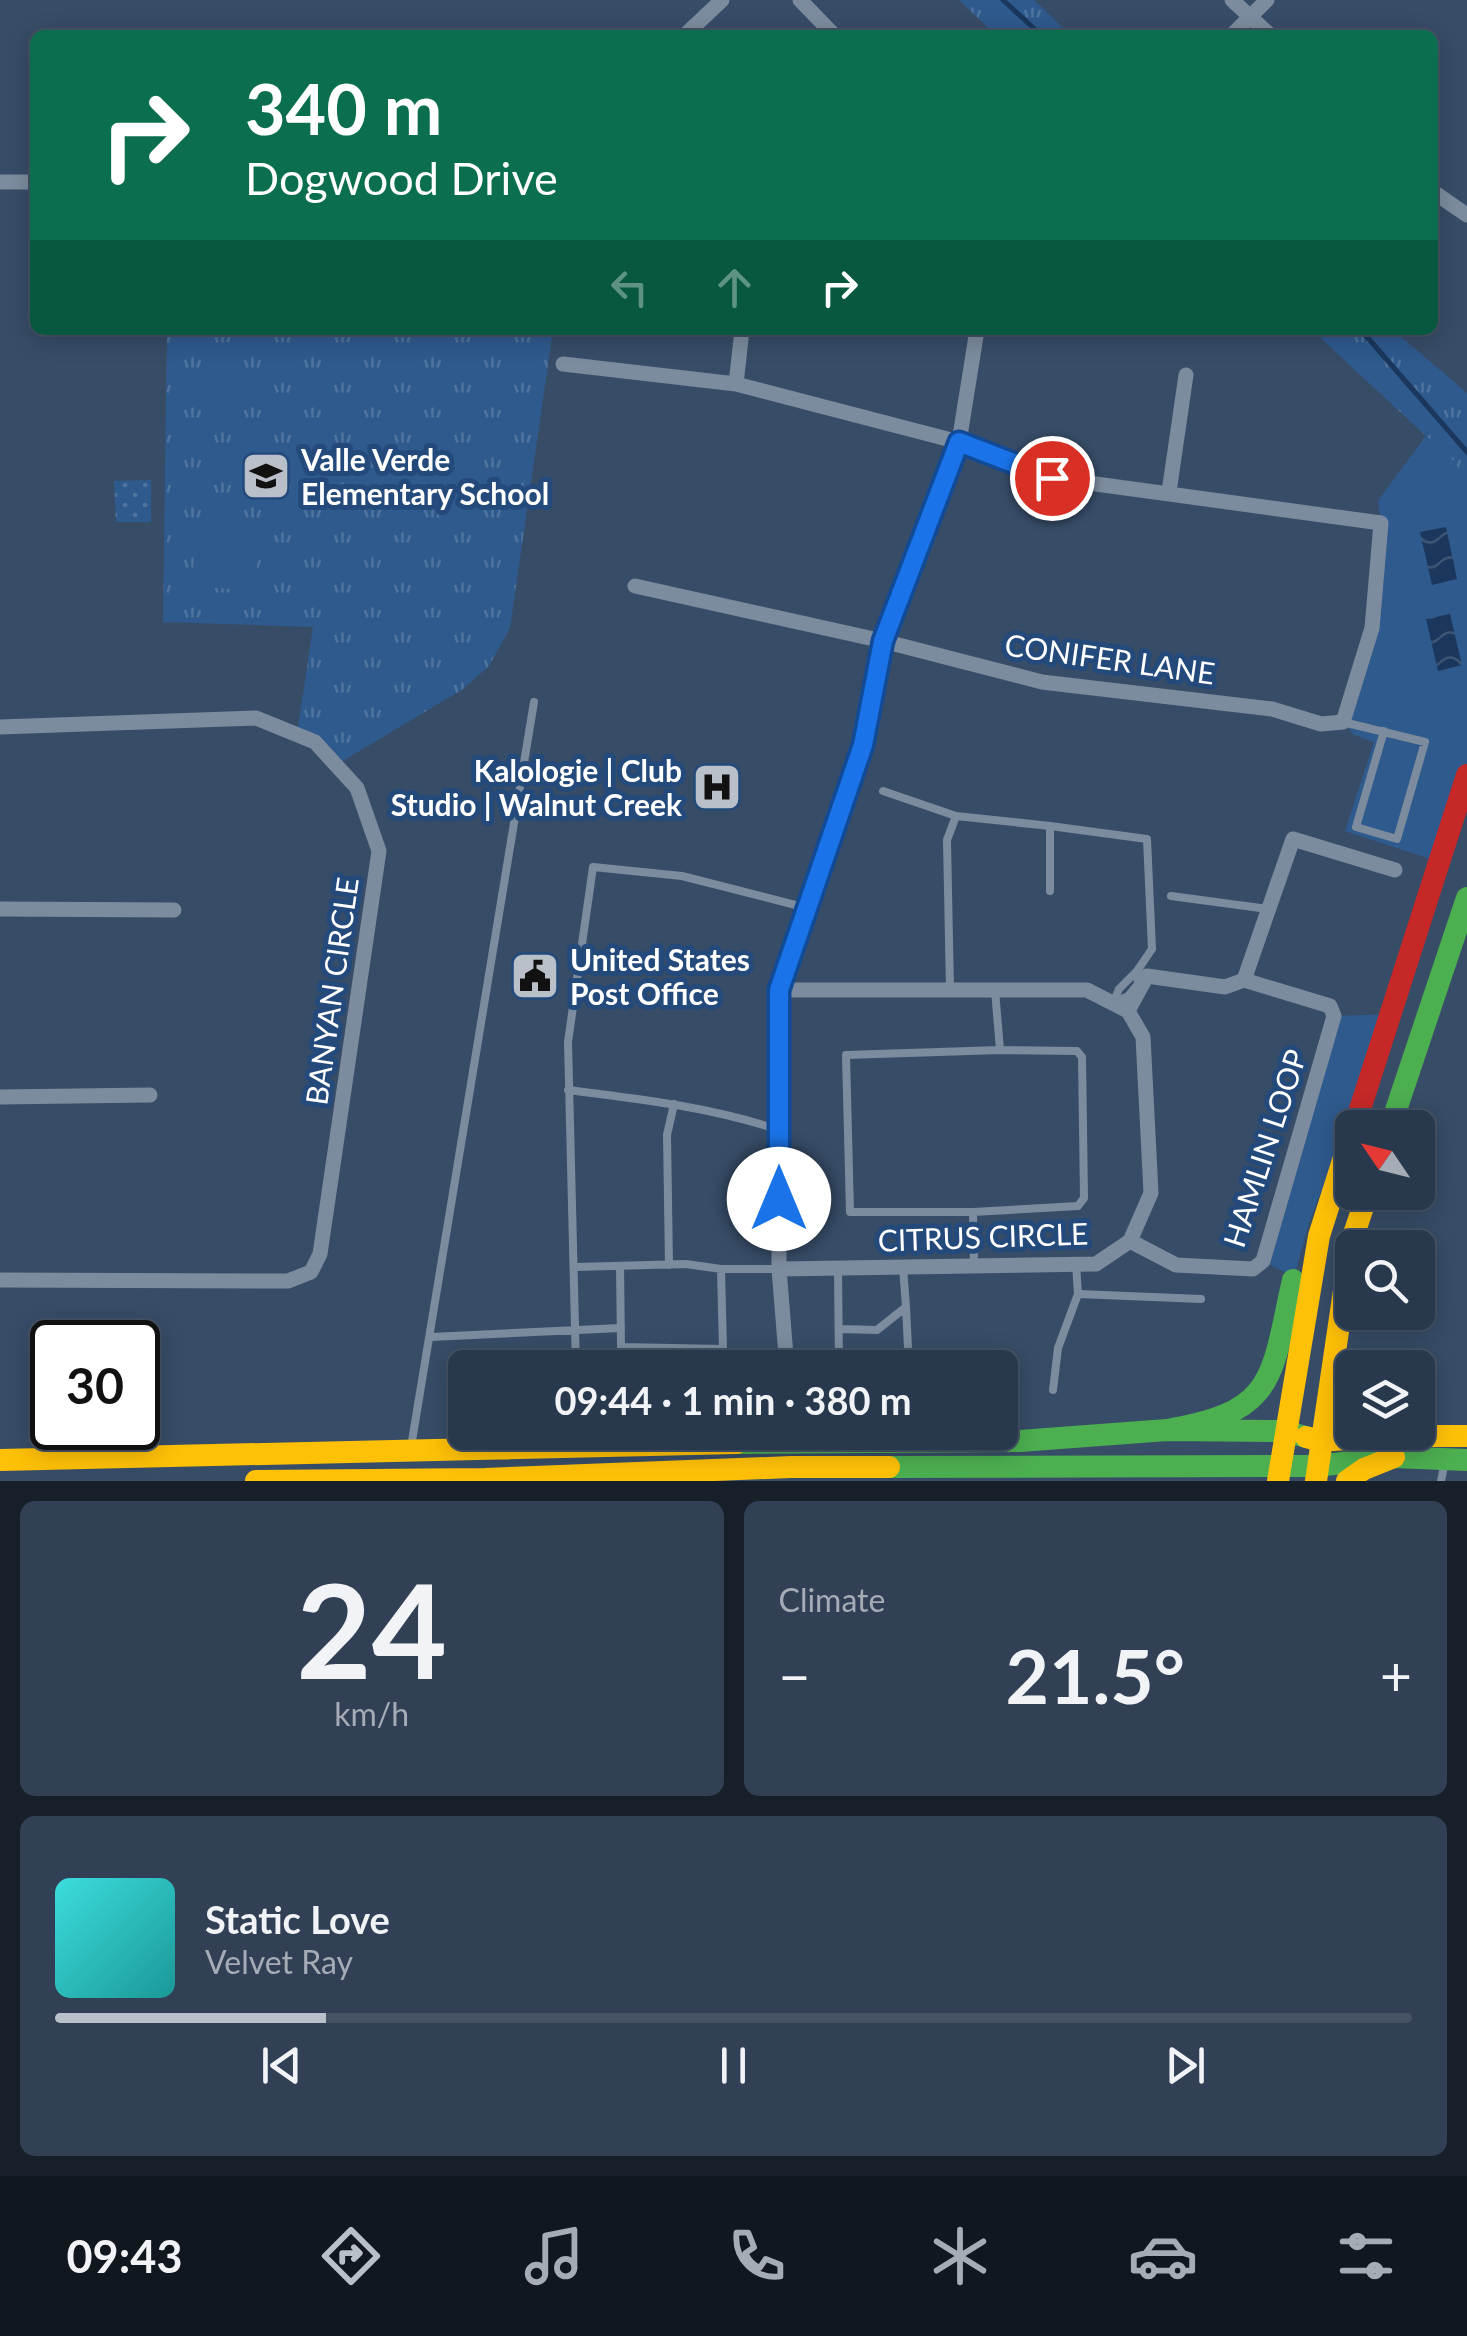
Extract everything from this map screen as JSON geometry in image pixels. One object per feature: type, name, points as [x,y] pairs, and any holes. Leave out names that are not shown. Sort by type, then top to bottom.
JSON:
[{"type":"main road","points":[[1359,1110],[1467,776]]},
{"type":"main road","points":[[1396,1110],[1467,898]]},
{"type":"main road","points":[[1279,1473],[1319,1236],[1335,1187]]},
{"type":"main road","points":[[1167,1430],[1224,1419],[1248,1406],[1268,1382],[1309,1222],[1333,1193]]},
{"type":"main road","points":[[1316,1473],[1352,1243],[1362,1210]]},
{"type":"main road","points":[[1332,1368],[1335,1376]]},
{"type":"main road","points":[[1018,1441],[1167,1430],[1284,1431],[1320,1441],[1335,1440]]},
{"type":"main road","points":[[1435,1432],[1467,1436]]},
{"type":"main road","points":[[0,1460],[494,1450]]},
{"type":"main road","points":[[1347,1481],[1364,1468],[1394,1457]]},
{"type":"main road","points":[[256,1481],[485,1480],[791,1467],[974,1474],[1158,1466],[1316,1473],[1394,1457],[1451,1466]]},
{"type":"main road","points":[[1158,1466],[1200,1481]]},
{"type":"street","points":[[690,30],[722,0]]},
{"type":"street","points":[[800,0],[829,30]]},
{"type":"street","points":[[1232,0],[1265,30]]},
{"type":"street","points":[[1237,30],[1267,0]]},
{"type":"street","points":[[0,182],[30,182]]},
{"type":"street","points":[[1438,195],[1467,215]]},
{"type":"street","points":[[736,384],[741,335]]},
{"type":"street","points":[[785,1350],[780,1269],[779,990],[863,745],[883,641],[959,442],[975,335]]},
{"type":"street","points":[[563,364],[736,384],[959,442],[1052,478],[1381,523],[1372,628],[1344,722]]},
{"type":"street","points":[[1170,492],[1186,375]]},
{"type":"street","name":"CONIFER LANE","points":[[634,586],[883,641],[1042,682],[1272,709],[1321,724],[1344,722]]},
{"type":"street","name":"BANYAN CIRCLE","points":[[0,727],[256,718],[316,742],[356,788],[378,851],[320,1254],[311,1272],[288,1281],[0,1280]]},
{"type":"street","points":[[779,990],[1086,990],[1121,1007],[1148,976],[1226,987],[1244,980],[1293,839],[1395,870]]},
{"type":"street","points":[[0,909],[174,910]]},
{"type":"street","name":"HAMLIN LOOP","points":[[1130,1241],[1176,1265],[1253,1269],[1263,1261],[1334,1016],[1330,1006],[1244,980]]},
{"type":"street","name":"CITRUS CIRCLE","points":[[780,1269],[1096,1264],[1130,1241],[1151,1194],[1143,1037],[1121,1007]]},
{"type":"street","points":[[0,1097],[150,1095]]},
{"type":"street","points":[[791,1467],[792,1450]]},
{"type":"street","points":[[485,1480],[486,1451]]},
{"type":"lane","points":[[410,1453],[534,702]]},
{"type":"lane","points":[[1344,722],[1384,731],[1425,742],[1397,839],[1356,827],[1384,731]]},
{"type":"lane","points":[[883,791],[956,816],[1147,839],[1152,949],[1137,971],[1138,984],[1121,1007]]},
{"type":"lane","points":[[950,990],[947,840],[956,816]]},
{"type":"lane","points":[[1050,826],[1050,891]]},
{"type":"lane","points":[[576,1350],[568,1042],[593,867],[682,876],[808,908]]},
{"type":"lane","points":[[1171,896],[1268,909]]},
{"type":"lane","points":[[995,990],[1000,1050]]},
{"type":"lane","points":[[1077,1050],[1082,1057],[1084,1198],[1078,1206],[973,1212],[850,1212],[846,1055],[1077,1050]]},
{"type":"lane","points":[[568,1090],[674,1104],[744,1118],[779,1130]]},
{"type":"lane","points":[[668,1264],[667,1135],[674,1104]]},
{"type":"lane","points":[[973,1212],[974,1266]]},
{"type":"lane","points":[[575,1267],[668,1264],[780,1269]]},
{"type":"lane","points":[[1053,1390],[1058,1348],[1078,1294],[1076,1264]]},
{"type":"lane","points":[[620,1266],[621,1347],[723,1349],[722,1269]]},
{"type":"lane","points":[[904,1267],[908,1350]]},
{"type":"lane","points":[[838,1268],[839,1350]]},
{"type":"lane","points":[[1078,1294],[1201,1299]]},
{"type":"lane","points":[[839,1329],[877,1330],[906,1307]]},
{"type":"lane","points":[[431,1337],[621,1328]]},
{"type":"green space","points":[[959,0],[1034,0],[1065,30],[991,30]]},
{"type":"green space","name":"Valle Verde Elementary School","points":[[167,335],[552,335],[510,628],[489,666],[463,689],[336,765],[297,734],[313,627],[163,622]]},
{"type":"green space","points":[[1317,335],[1399,335],[1467,393],[1467,578],[1394,570],[1378,501],[1426,436]]},
{"type":"green space","points":[[201,369],[243,369],[248,393],[246,402],[234,415],[201,422]]},
{"type":"green space","points":[[1426,436],[1454,461],[1467,484],[1467,775],[1439,862],[1345,831],[1374,742],[1354,735],[1343,722],[1378,584],[1378,501]]},
{"type":"green space","points":[[151,480],[151,522],[116,522],[114,481]]},
{"type":"green space","points":[[220,526],[247,538],[258,552],[254,581],[248,590],[191,586],[197,536],[208,527]]},
{"type":"green space","points":[[1390,1014],[1353,1110],[1335,1110],[1335,1156],[1309,1223],[1294,1277],[1263,1261],[1334,1016]]},
{"type":"water","points":[[1446,527],[1457,579],[1432,585],[1420,532]]},
{"type":"water","points":[[1450,614],[1462,665],[1438,671],[1426,619]]},
{"type":"waterway","points":[[1003,0],[1036,30]]},
{"type":"waterway","points":[[1365,335],[1467,452]]},
{"type":"traffic: fast","points":[[1396,1110],[1467,898]]},
{"type":"traffic: fast","points":[[1167,1430],[1230,1413],[1263,1385],[1280,1342],[1293,1280]]},
{"type":"traffic: fast","points":[[1018,1441],[1167,1430],[1284,1431],[1306,1437]]},
{"type":"traffic: fast","points":[[889,1467],[1317,1466],[1394,1457],[1467,1460]]},
{"type":"traffic: slow","points":[[1278,1481],[1319,1236],[1335,1186]]},
{"type":"traffic: slow","points":[[1316,1481],[1351,1243],[1362,1210]]},
{"type":"traffic: slow","points":[[1306,1437],[1320,1441],[1467,1436]]},
{"type":"traffic: slow","points":[[0,1460],[448,1450]]},
{"type":"traffic: slow","points":[[1347,1481],[1394,1457]]},
{"type":"traffic: slow","points":[[256,1481],[485,1479],[889,1467]]},
{"type":"traffic: jam","points":[[1360,1110],[1467,775]]},
{"type":"place","name":"Valle Verde Elementary School","points":[[266,476]]},
{"type":"place","name":"Kalologie | Club Studio | Walnut Creek","points":[[717,787]]},
{"type":"place","name":"United States Post Office","points":[[535,976]]},
{"type":"route","points":[[779,1199],[779,990],[863,745],[883,641],[959,442],[1052,478]]}]
